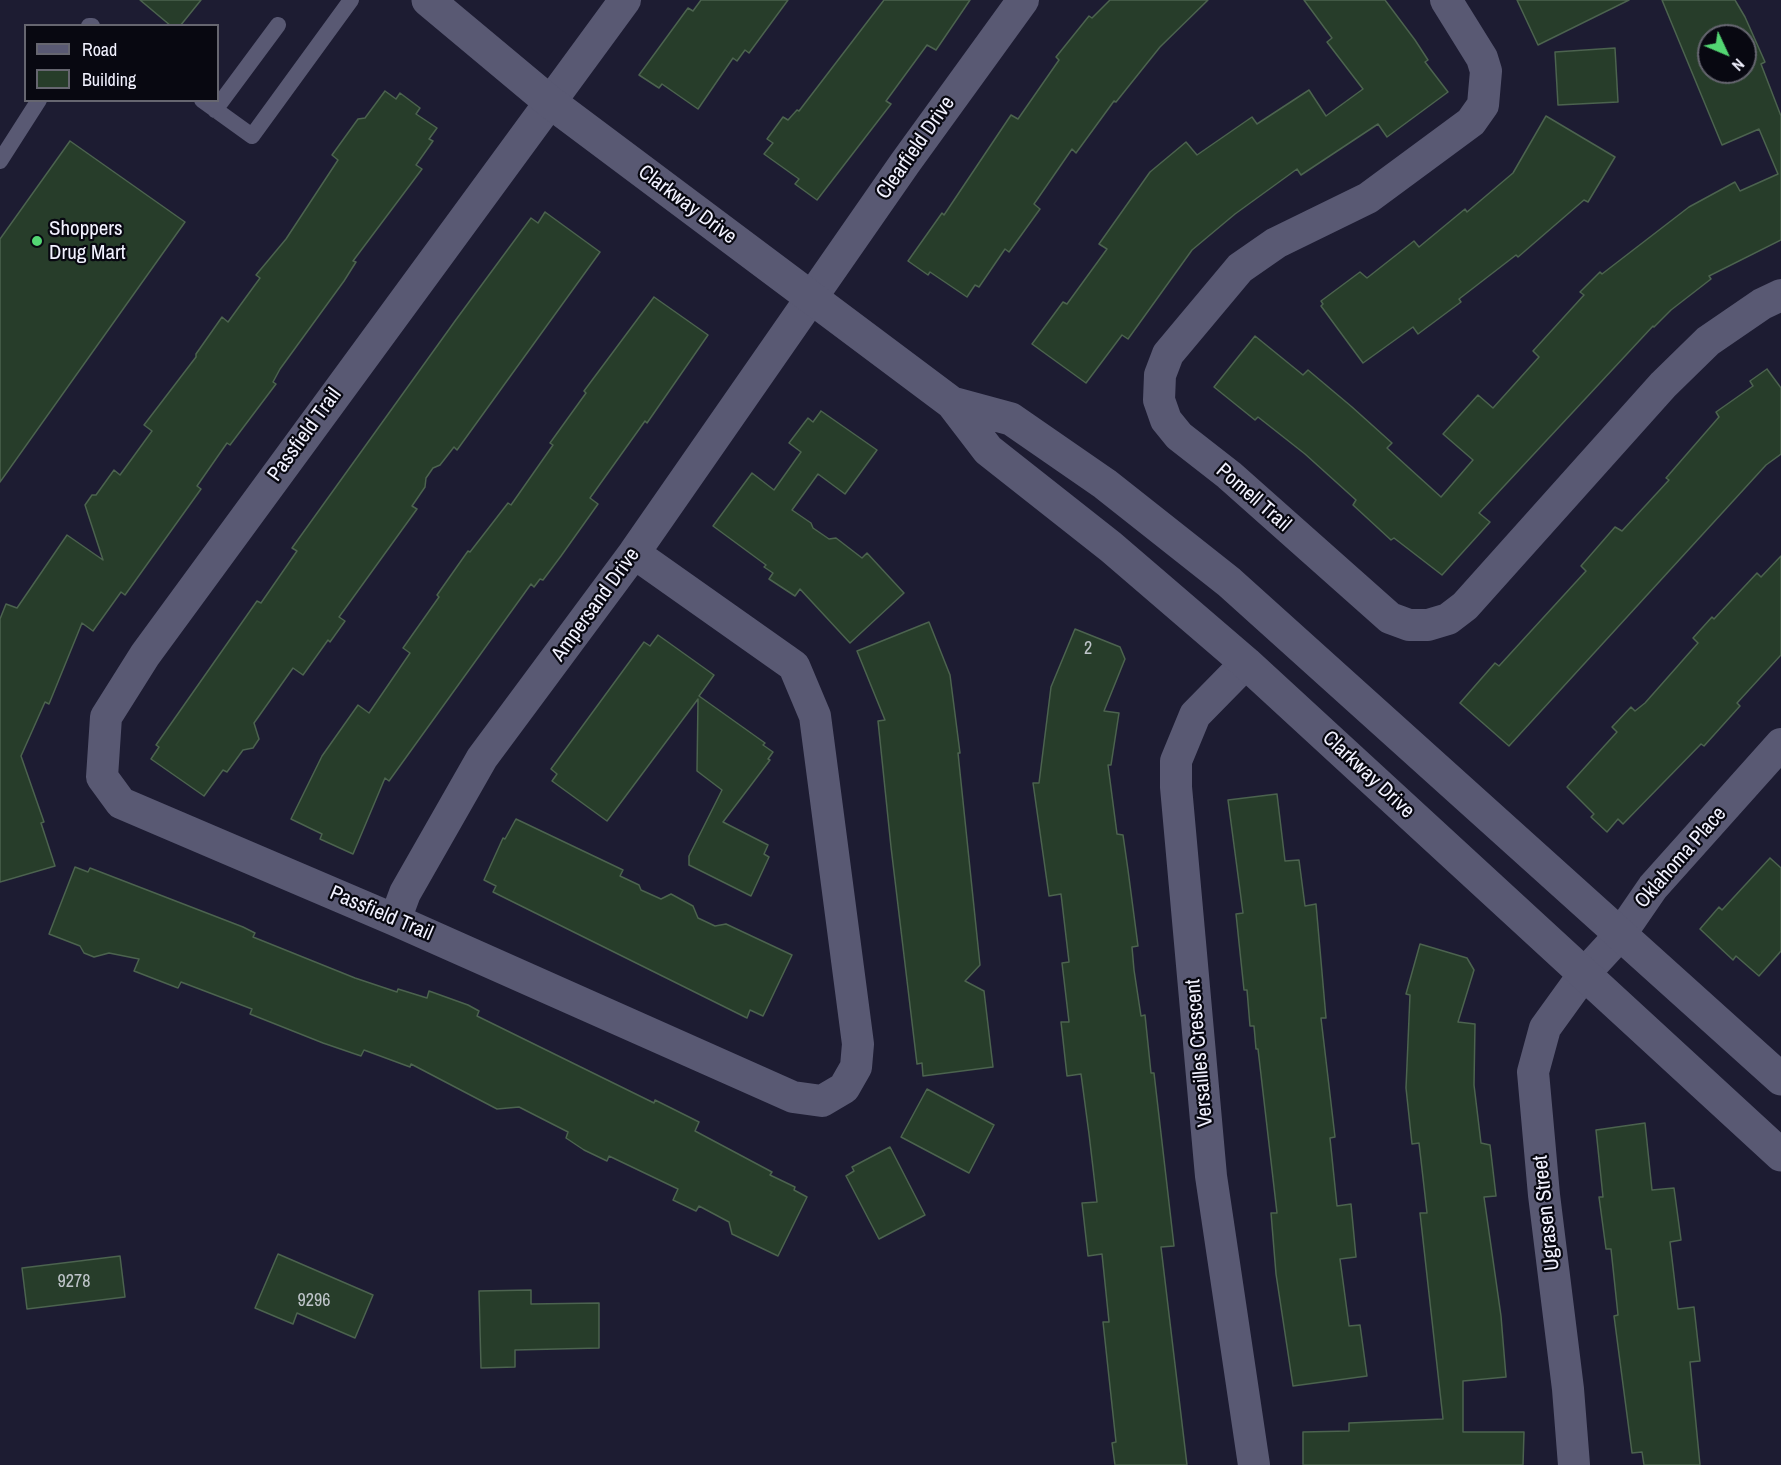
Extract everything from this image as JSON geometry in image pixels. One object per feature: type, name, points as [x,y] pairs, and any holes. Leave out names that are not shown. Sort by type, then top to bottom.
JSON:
[{"type":"street","name":"Clarkway Drive","points":[[428,0],[550,102],[952,403],[988,450],[1111,547],[1246,663],[1781,1155]]},
{"type":"street","name":"Passfield Trail","points":[[625,0],[145,655],[106,717],[102,777],[121,803],[395,920],[793,1097],[822,1101],[844,1088],[856,1067],[858,1044],[815,716],[794,666],[634,553]]},
{"type":"street","name":"Clearfield Drive","points":[[811,297],[1023,0]]},
{"type":"street","name":"Pomell Trail","points":[[1446,0],[1482,57],[1486,71],[1483,105],[1471,123],[1368,198],[1276,243],[1240,268],[1168,354],[1160,375],[1158,399],[1166,420],[1179,436],[1229,475],[1390,618],[1409,625],[1428,625],[1448,619],[1465,606],[1663,385],[1708,341],[1762,304],[1781,295]]},
{"type":"street","name":"Ampersand Drive","points":[[395,920],[405,893],[482,758],[634,553],[811,297]]},
{"type":"street","name":"Clarkway Drive","points":[[952,403],[1011,419],[1105,484],[1229,582],[1781,1079]]},
{"type":"street","name":"Versailles Crescent","points":[[1246,663],[1195,715],[1176,761],[1176,778],[1211,1176],[1254,1465]]},
{"type":"street","name":"Oklahoma Place","points":[[1584,974],[1620,935],[1653,887],[1781,744]]},
{"type":"street","name":"Ugrasen Street","points":[[1574,1465],[1568,1389],[1544,1195],[1533,1072],[1545,1028],[1584,974]]},
{"type":"lane","points":[[209,105],[252,136],[351,0]]},
{"type":"lane","points":[[219,93],[278,25]]},
{"type":"lane","points":[[0,161],[38,102]]},
{"type":"building","points":[[140,0],[201,0],[182,24],[169,24]]},
{"type":"building","points":[[701,0],[788,0],[749,53],[745,50],[737,61],[733,58],[698,109],[662,84],[659,88],[639,75],[688,8],[693,11]]},
{"type":"building","points":[[884,0],[970,0],[936,50],[927,45],[886,101],[891,104],[817,200],[795,184],[799,179],[764,154],[773,143],[767,139],[783,117],[788,120],[797,110],[799,111]]},
{"type":"building","points":[[1110,0],[1208,0],[1160,47],[1116,102],[1114,101],[1076,153],[1072,149],[1034,204],[1040,209],[1009,252],[1005,249],[979,287],[975,285],[967,297],[930,272],[928,275],[908,261],[942,213],[944,215],[1011,115],[1018,119],[1059,60],[1056,57],[1089,16],[1092,18]]},
{"type":"building","points":[[1304,0],[1385,0],[1415,40],[1428,60],[1425,62],[1448,92],[1387,137],[1378,124],[1301,175],[1297,169],[1235,214],[1192,250],[1128,339],[1122,335],[1086,383],[1032,344],[1063,302],[1067,304],[1107,249],[1099,244],[1150,172],[1186,142],[1197,155],[1252,117],[1257,124],[1309,90],[1326,116],[1363,89],[1327,42],[1332,38]]},
{"type":"building","points":[[1517,0],[1629,0],[1538,45]]},
{"type":"building","points":[[1662,0],[1735,0],[1745,17],[1748,24],[1697,24],[1697,84],[1757,84],[1757,44],[1765,62],[1761,64],[1781,116],[1781,240],[1709,276],[1711,279],[1653,326],[1479,513],[1490,522],[1442,575],[1394,538],[1391,540],[1353,505],[1356,500],[1305,454],[1258,417],[1255,420],[1214,387],[1255,336],[1303,375],[1308,370],[1352,407],[1392,443],[1387,448],[1441,497],[1473,460],[1443,434],[1478,395],[1493,408],[1539,357],[1533,351],[1584,295],[1580,292],[1600,272],[1602,274],[1689,207],[1735,182],[1740,191],[1778,174],[1759,129],[1722,145]]},
{"type":"building","points":[[1615,48],[1618,102],[1558,105],[1555,52]]},
{"type":"building","points":[[385,91],[396,99],[400,93],[420,108],[416,114],[437,128],[429,139],[433,141],[416,165],[422,169],[353,261],[356,262],[344,281],[280,369],[273,382],[276,384],[230,445],[227,443],[197,486],[201,489],[125,595],[121,592],[93,631],[82,623],[49,704],[45,702],[21,756],[44,822],[41,823],[55,866],[0,882],[0,619],[6,604],[17,608],[67,535],[103,560],[85,505],[92,495],[96,495],[114,470],[120,475],[152,431],[144,425],[196,357],[222,317],[228,322],[260,278],[256,275],[286,239],[338,160],[332,155],[358,119],[365,118]]},
{"type":"building","points":[[1546,116],[1615,157],[1588,202],[1584,200],[1518,257],[1516,255],[1459,299],[1461,302],[1418,334],[1413,327],[1363,363],[1321,306],[1323,304],[1321,301],[1360,272],[1367,278],[1414,241],[1419,247],[1465,209],[1467,212],[1513,173]]},
{"type":"building","points":[[70,141],[185,222],[0,482],[0,239]]},
{"type":"building","points":[[545,212],[600,252],[457,450],[454,447],[426,478],[425,487],[412,506],[417,509],[339,617],[345,621],[330,642],[328,640],[303,675],[293,668],[254,723],[259,739],[253,748],[243,750],[227,772],[223,770],[204,796],[151,759],[159,747],[156,745],[257,601],[261,603],[297,551],[292,548],[455,321],[531,218],[538,223]]},
{"type":"building","points":[[654,297],[708,335],[647,423],[645,421],[590,498],[598,504],[561,556],[543,580],[540,579],[534,587],[531,584],[389,781],[385,778],[353,854],[320,839],[322,834],[291,819],[322,756],[358,705],[369,713],[410,653],[403,648],[439,597],[437,595],[468,551],[470,552],[508,503],[511,505],[553,445],[550,443],[586,393],[584,391]]},
{"type":"building","points":[[1767,369],[1781,388],[1781,454],[1766,465],[1509,746],[1460,703],[1495,663],[1499,666],[1586,571],[1581,566],[1615,527],[1622,531],[1669,480],[1666,478],[1719,417],[1716,412],[1753,386],[1750,381]]},
{"type":"building","points":[[821,411],[877,450],[845,494],[818,474],[792,510],[829,539],[836,538],[862,558],[867,553],[904,593],[850,643],[800,589],[795,596],[769,579],[773,573],[764,567],[766,565],[713,526],[752,473],[774,490],[801,452],[789,443],[808,418],[813,422]]},
{"type":"building","points":[[1781,556],[1781,655],[1737,703],[1740,706],[1704,746],[1701,744],[1623,824],[1618,819],[1607,832],[1591,817],[1594,814],[1567,787],[1617,732],[1612,727],[1631,707],[1635,711],[1645,703],[1698,643],[1693,638],[1712,617],[1714,619],[1757,573],[1761,577]]},
{"type":"building","points":[[929,622],[950,675],[960,753],[958,753],[980,965],[965,981],[984,991],[993,1067],[923,1076],[922,1063],[917,1064],[891,847],[878,721],[885,720],[857,651]]},
{"type":"building","points":[[1075,629],[1120,647],[1125,659],[1104,711],[1119,713],[1111,765],[1108,765],[1117,834],[1123,835],[1128,870],[1138,946],[1132,947],[1134,970],[1141,1016],[1145,1015],[1151,1073],[1154,1073],[1174,1246],[1161,1247],[1187,1465],[1115,1465],[1112,1443],[1116,1442],[1103,1322],[1109,1322],[1102,1254],[1088,1256],[1082,1203],[1097,1202],[1089,1134],[1081,1074],[1067,1076],[1061,1022],[1069,1022],[1062,963],[1069,962],[1061,894],[1049,896],[1033,783],[1039,783],[1051,687]]},
{"type":"building","points":[[658,635],[714,675],[699,696],[765,743],[763,745],[773,752],[768,759],[770,760],[723,822],[768,845],[764,854],[769,857],[751,896],[689,865],[689,856],[722,790],[697,771],[698,699],[607,821],[552,781],[557,774],[551,769],[644,642],[650,646]]},
{"type":"building","points":[[1277,794],[1285,861],[1299,860],[1305,906],[1316,904],[1326,1018],[1321,1018],[1335,1137],[1330,1138],[1337,1206],[1351,1204],[1356,1257],[1340,1259],[1349,1326],[1360,1325],[1367,1376],[1293,1386],[1276,1274],[1271,1213],[1277,1213],[1258,1049],[1256,1049],[1254,1026],[1250,1026],[1247,990],[1244,990],[1236,914],[1243,913],[1228,800]]},
{"type":"building","points":[[516,819],[623,870],[620,876],[639,885],[641,890],[661,899],[671,894],[693,906],[698,918],[715,926],[726,924],[792,955],[763,1016],[750,1010],[747,1018],[493,892],[496,886],[484,880],[503,838],[505,839]]},
{"type":"building","points":[[1770,858],[1781,868],[1781,951],[1759,976],[1736,956],[1733,960],[1700,929],[1719,907],[1722,910]]},
{"type":"building","points":[[75,867],[88,872],[90,868],[243,927],[255,933],[253,937],[355,978],[397,992],[398,989],[427,998],[429,991],[468,1005],[479,1011],[477,1016],[654,1103],[655,1100],[699,1122],[695,1131],[772,1172],[770,1175],[795,1187],[794,1190],[807,1197],[778,1256],[732,1234],[729,1222],[699,1206],[696,1211],[673,1200],[678,1189],[609,1156],[607,1161],[584,1150],[566,1138],[568,1132],[519,1107],[497,1109],[411,1064],[410,1067],[364,1050],[361,1056],[323,1043],[250,1014],[252,1009],[181,982],[178,988],[134,971],[139,959],[109,953],[94,957],[84,953],[80,946],[49,934]]},
{"type":"building","points":[[1420,944],[1467,958],[1474,970],[1458,1022],[1475,1024],[1474,1085],[1481,1143],[1490,1145],[1496,1196],[1484,1197],[1501,1316],[1506,1377],[1463,1381],[1463,1432],[1524,1432],[1523,1465],[1303,1465],[1303,1432],[1349,1431],[1349,1423],[1443,1419],[1420,1213],[1427,1213],[1419,1143],[1412,1144],[1406,1088],[1410,995],[1406,994]]},
{"type":"building","points":[[927,1089],[994,1125],[969,1173],[901,1137]]},
{"type":"building","points":[[1645,1123],[1652,1190],[1674,1188],[1681,1240],[1670,1242],[1678,1309],[1694,1307],[1700,1361],[1690,1362],[1700,1465],[1644,1465],[1642,1452],[1632,1453],[1614,1316],[1618,1315],[1611,1249],[1606,1249],[1599,1197],[1603,1197],[1596,1130]]},
{"type":"building","points":[[890,1147],[925,1215],[879,1239],[846,1176],[854,1171],[852,1167]]},
{"type":"building","points":[[278,1254],[373,1295],[355,1338],[297,1313],[293,1324],[255,1308]]},
{"type":"building","points":[[120,1256],[125,1297],[27,1309],[22,1268]]},
{"type":"building","points":[[531,1290],[531,1304],[599,1303],[599,1348],[515,1350],[515,1367],[481,1368],[479,1291]]},
{"type":"place","name":"Shoppers Drug Mart","points":[[37,241]]}]
